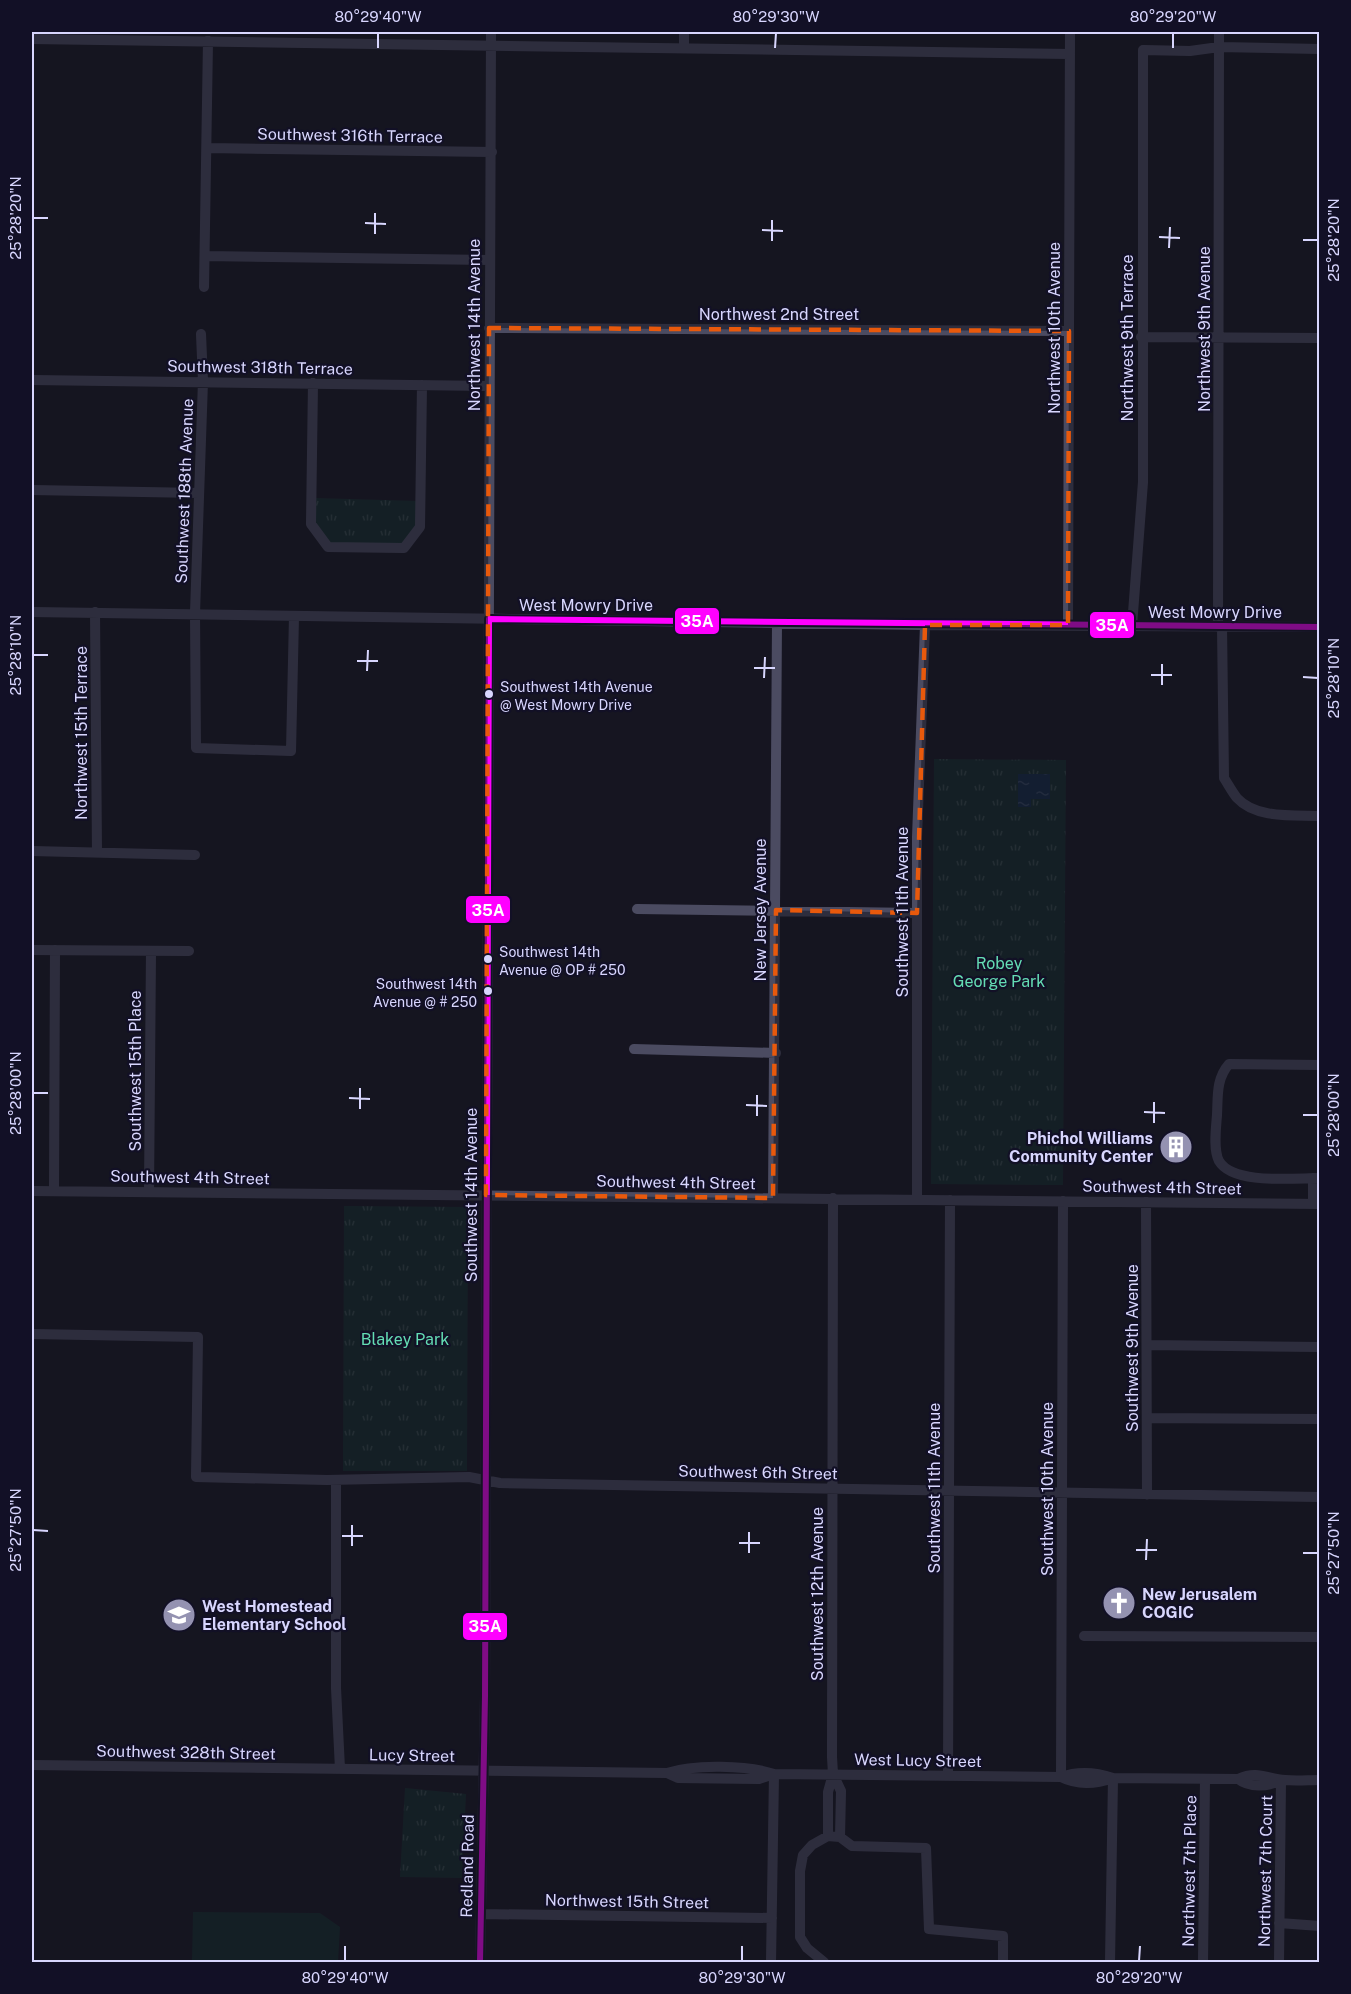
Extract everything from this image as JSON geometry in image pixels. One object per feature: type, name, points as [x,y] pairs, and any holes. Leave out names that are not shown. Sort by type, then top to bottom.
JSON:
[{"type":"street","name":"Northwest 14th Avenue","points":[[489,619],[491,32]]},
{"type":"street","points":[[684,32],[684,47]]},
{"type":"street","name":"Northwest 10th Avenue","points":[[1068,625],[1070,32]]},
{"type":"street","name":"Northwest 9th Avenue","points":[[1219,32],[1220,627]]},
{"type":"street","points":[[32,39],[1070,54]]},
{"type":"street","points":[[204,286],[208,41]]},
{"type":"street","points":[[1219,47],[1320,49]]},
{"type":"street","name":"Northwest 9th Terrace","points":[[1132,626],[1143,482],[1141,337],[1143,50],[1190,51],[1219,47]]},
{"type":"street","name":"Southwest 316th Terrace","points":[[208,148],[492,152]]},
{"type":"street","points":[[205,256],[489,260]]},
{"type":"street","name":"Northwest 2nd Street","points":[[489,328],[1069,331]]},
{"type":"street","name":"Southwest 188th Avenue","points":[[201,334],[203,381],[195,613],[196,748],[291,751],[294,616]]},
{"type":"street","points":[[1141,337],[1320,338]]},
{"type":"street","name":"Southwest 318th Terrace","points":[[32,380],[489,386]]},
{"type":"street","points":[[313,383],[311,524],[318,537],[328,547],[405,548],[420,527],[422,385]]},
{"type":"street","points":[[32,490],[200,494]]},
{"type":"street","name":"West Mowry Drive","points":[[32,612],[926,625],[1320,627]]},
{"type":"street","name":"Northwest 15th Terrace","points":[[95,612],[97,853]]},
{"type":"street","name":"Southwest 14th Avenue","points":[[484,1771],[489,619]]},
{"type":"street","name":"New Jersey Avenue","points":[[773,1197],[776,1053],[777,622]]},
{"type":"street","name":"Southwest 11th Avenue","points":[[916,1199],[917,913],[926,625]]},
{"type":"street","points":[[1220,627],[1224,778],[1237,799],[1255,810],[1278,815],[1320,816]]},
{"type":"street","points":[[32,851],[195,855]]},
{"type":"street","points":[[637,909],[917,913]]},
{"type":"street","points":[[32,950],[189,951]]},
{"type":"street","points":[[54,1191],[55,950]]},
{"type":"street","name":"Southwest 15th Place","points":[[149,1192],[151,951]]},
{"type":"street","points":[[634,1049],[776,1053]]},
{"type":"street","points":[[1316,1203],[1316,1178],[1245,1177],[1228,1171],[1218,1159],[1218,1100],[1220,1074],[1229,1064],[1320,1065]]},
{"type":"street","name":"Southwest 4th Street","points":[[32,1191],[1316,1203]]},
{"type":"street","name":"Southwest 12th Avenue","points":[[833,1774],[834,1198]]},
{"type":"street","name":"Southwest 11th Avenue","points":[[948,1776],[950,1200]]},
{"type":"street","name":"Southwest 10th Avenue","points":[[1061,1777],[1063,1201]]},
{"type":"street","name":"Southwest 9th Avenue","points":[[1146,1202],[1147,1495]]},
{"type":"street","name":"Southwest 6th Street","points":[[32,1334],[198,1337],[196,1478],[336,1480],[453,1477],[500,1483],[1320,1497]]},
{"type":"street","points":[[1147,1345],[1320,1347]]},
{"type":"street","points":[[1147,1418],[1320,1419]]},
{"type":"street","points":[[336,1480],[336,1688],[340,1769]]},
{"type":"street","points":[[1084,1636],[1320,1637]]},
{"type":"street","name":"Southwest 328th Street","points":[[32,1765],[340,1769]]},
{"type":"street","name":"West Lucy Street","points":[[484,1771],[667,1773],[680,1768],[759,1769],[774,1774],[1061,1777],[1074,1773],[1100,1773],[1113,1778],[1238,1779],[1246,1775],[1273,1775],[1281,1780],[1320,1780]]},
{"type":"street","name":"Lucy Street","points":[[340,1769],[484,1771]]},
{"type":"street","name":"Redland Road","points":[[480,1962],[484,1771]]},
{"type":"street","points":[[771,1962],[774,1774]]},
{"type":"street","points":[[828,1836],[828,1792],[833,1774]]},
{"type":"street","points":[[833,1774],[841,1791],[840,1837]]},
{"type":"street","points":[[1110,1962],[1113,1778]]},
{"type":"street","name":"Northwest 7th Place","points":[[1203,1962],[1205,1779]]},
{"type":"street","name":"Northwest 7th Court","points":[[1279,1962],[1281,1780]]},
{"type":"street","points":[[824,1962],[807,1948],[800,1937],[800,1872],[803,1856],[812,1845],[828,1836],[840,1837],[852,1846],[926,1848],[929,1929],[1003,1936],[1003,1962]]},
{"type":"street","name":"Northwest 15th Street","points":[[481,1914],[772,1918]]},
{"type":"street","points":[[1280,1923],[1320,1926]]},
{"type":"highlighted area","points":[[489,328],[1069,331],[1068,625],[925,625],[917,913],[776,910],[773,1198],[486,1195]]},
{"type":"green space","points":[[314,498],[419,501],[418,527],[404,547],[328,546],[312,524]]},
{"type":"green space","name":"Robey George Park","points":[[934,759],[1066,760],[1063,1185],[931,1184]]},
{"type":"green space","name":"Blakey Park","points":[[344,1206],[468,1207],[467,1471],[343,1471]]},
{"type":"green space","points":[[405,1788],[466,1794],[462,1878],[400,1877]]},
{"type":"green space","points":[[193,1912],[320,1913],[340,1927],[338,1962],[192,1962]]},
{"type":"water","points":[[1018,774],[1050,774],[1050,799],[1031,799],[1031,807],[1018,807]]},
{"type":"transit line","name":"35A","points":[[489,619],[1320,627]]},
{"type":"transit line","name":"35A","points":[[480,1962],[485,1696],[489,619]]},
{"type":"place","name":"Southwest 14th Avenue @ West Mowry Drive","points":[[489,694]]},
{"type":"place","name":"Southwest 14th Avenue @ OP # 250","points":[[488,959]]},
{"type":"place","name":"Southwest 14th Avenue @ # 250","points":[[488,991]]},
{"type":"place","name":"Phichol Williams Community Center","points":[[1176,1147]]},
{"type":"place","name":"New Jerusalem COGIC","points":[[1119,1603]]},
{"type":"place","name":"West Homestead Elementary School","points":[[179,1615]]}]
